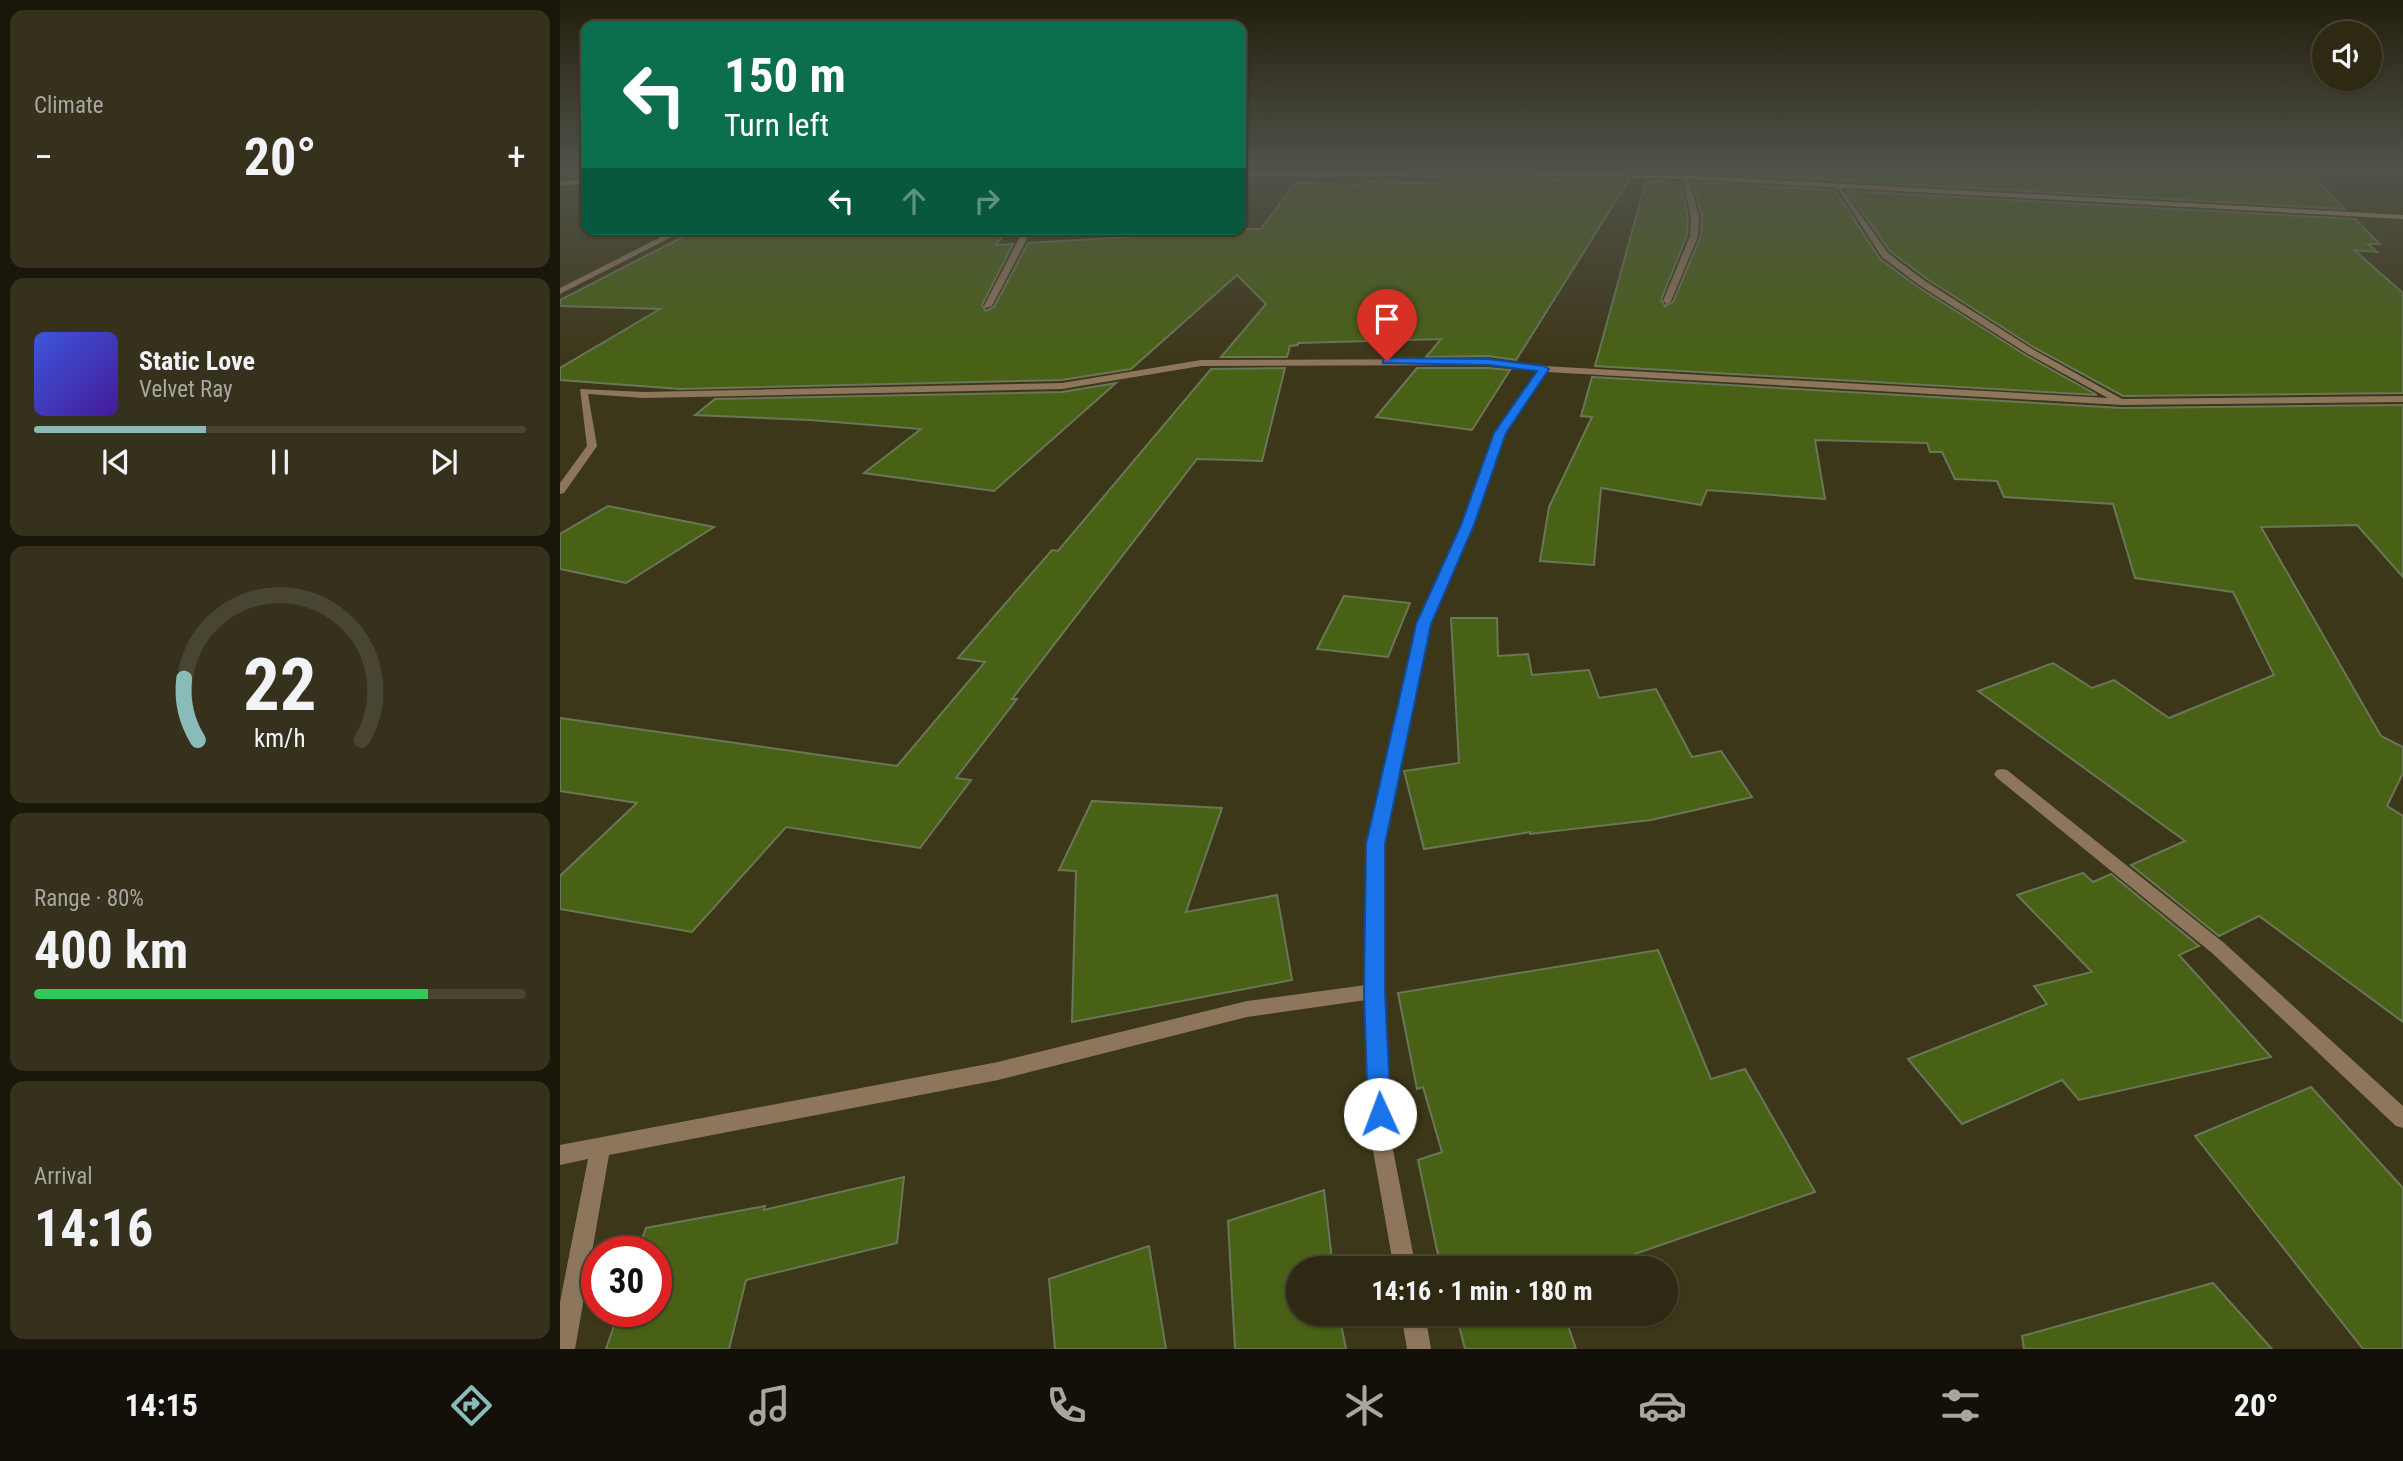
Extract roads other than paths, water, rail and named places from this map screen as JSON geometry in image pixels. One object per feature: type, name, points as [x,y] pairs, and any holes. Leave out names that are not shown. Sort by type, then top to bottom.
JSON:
[{"type":"street","points":[[1667,301],[1694,234]]},
{"type":"street","points":[[1871,234],[1885,255],[1922,283],[2031,352],[2122,402]]},
{"type":"street","points":[[560,291],[671,235]]},
{"type":"street","points":[[988,306],[1025,235]]},
{"type":"street","points":[[560,491],[592,446],[583,391],[644,396],[1062,386],[1201,363],[1488,362],[1544,369],[2122,402],[2403,399]]},
{"type":"street","points":[[1403,1256],[1381,1139],[1375,991],[1376,844],[1424,624],[1468,525],[1500,433],[1544,369]]},
{"type":"street","points":[[2002,774],[2218,948],[2403,1119]]},
{"type":"street","points":[[560,1155],[998,1071],[1247,1009],[1375,991]]},
{"type":"street","points":[[563,1349],[600,1149]]},
{"type":"street","points":[[1415,1326],[1419,1349]]}]
